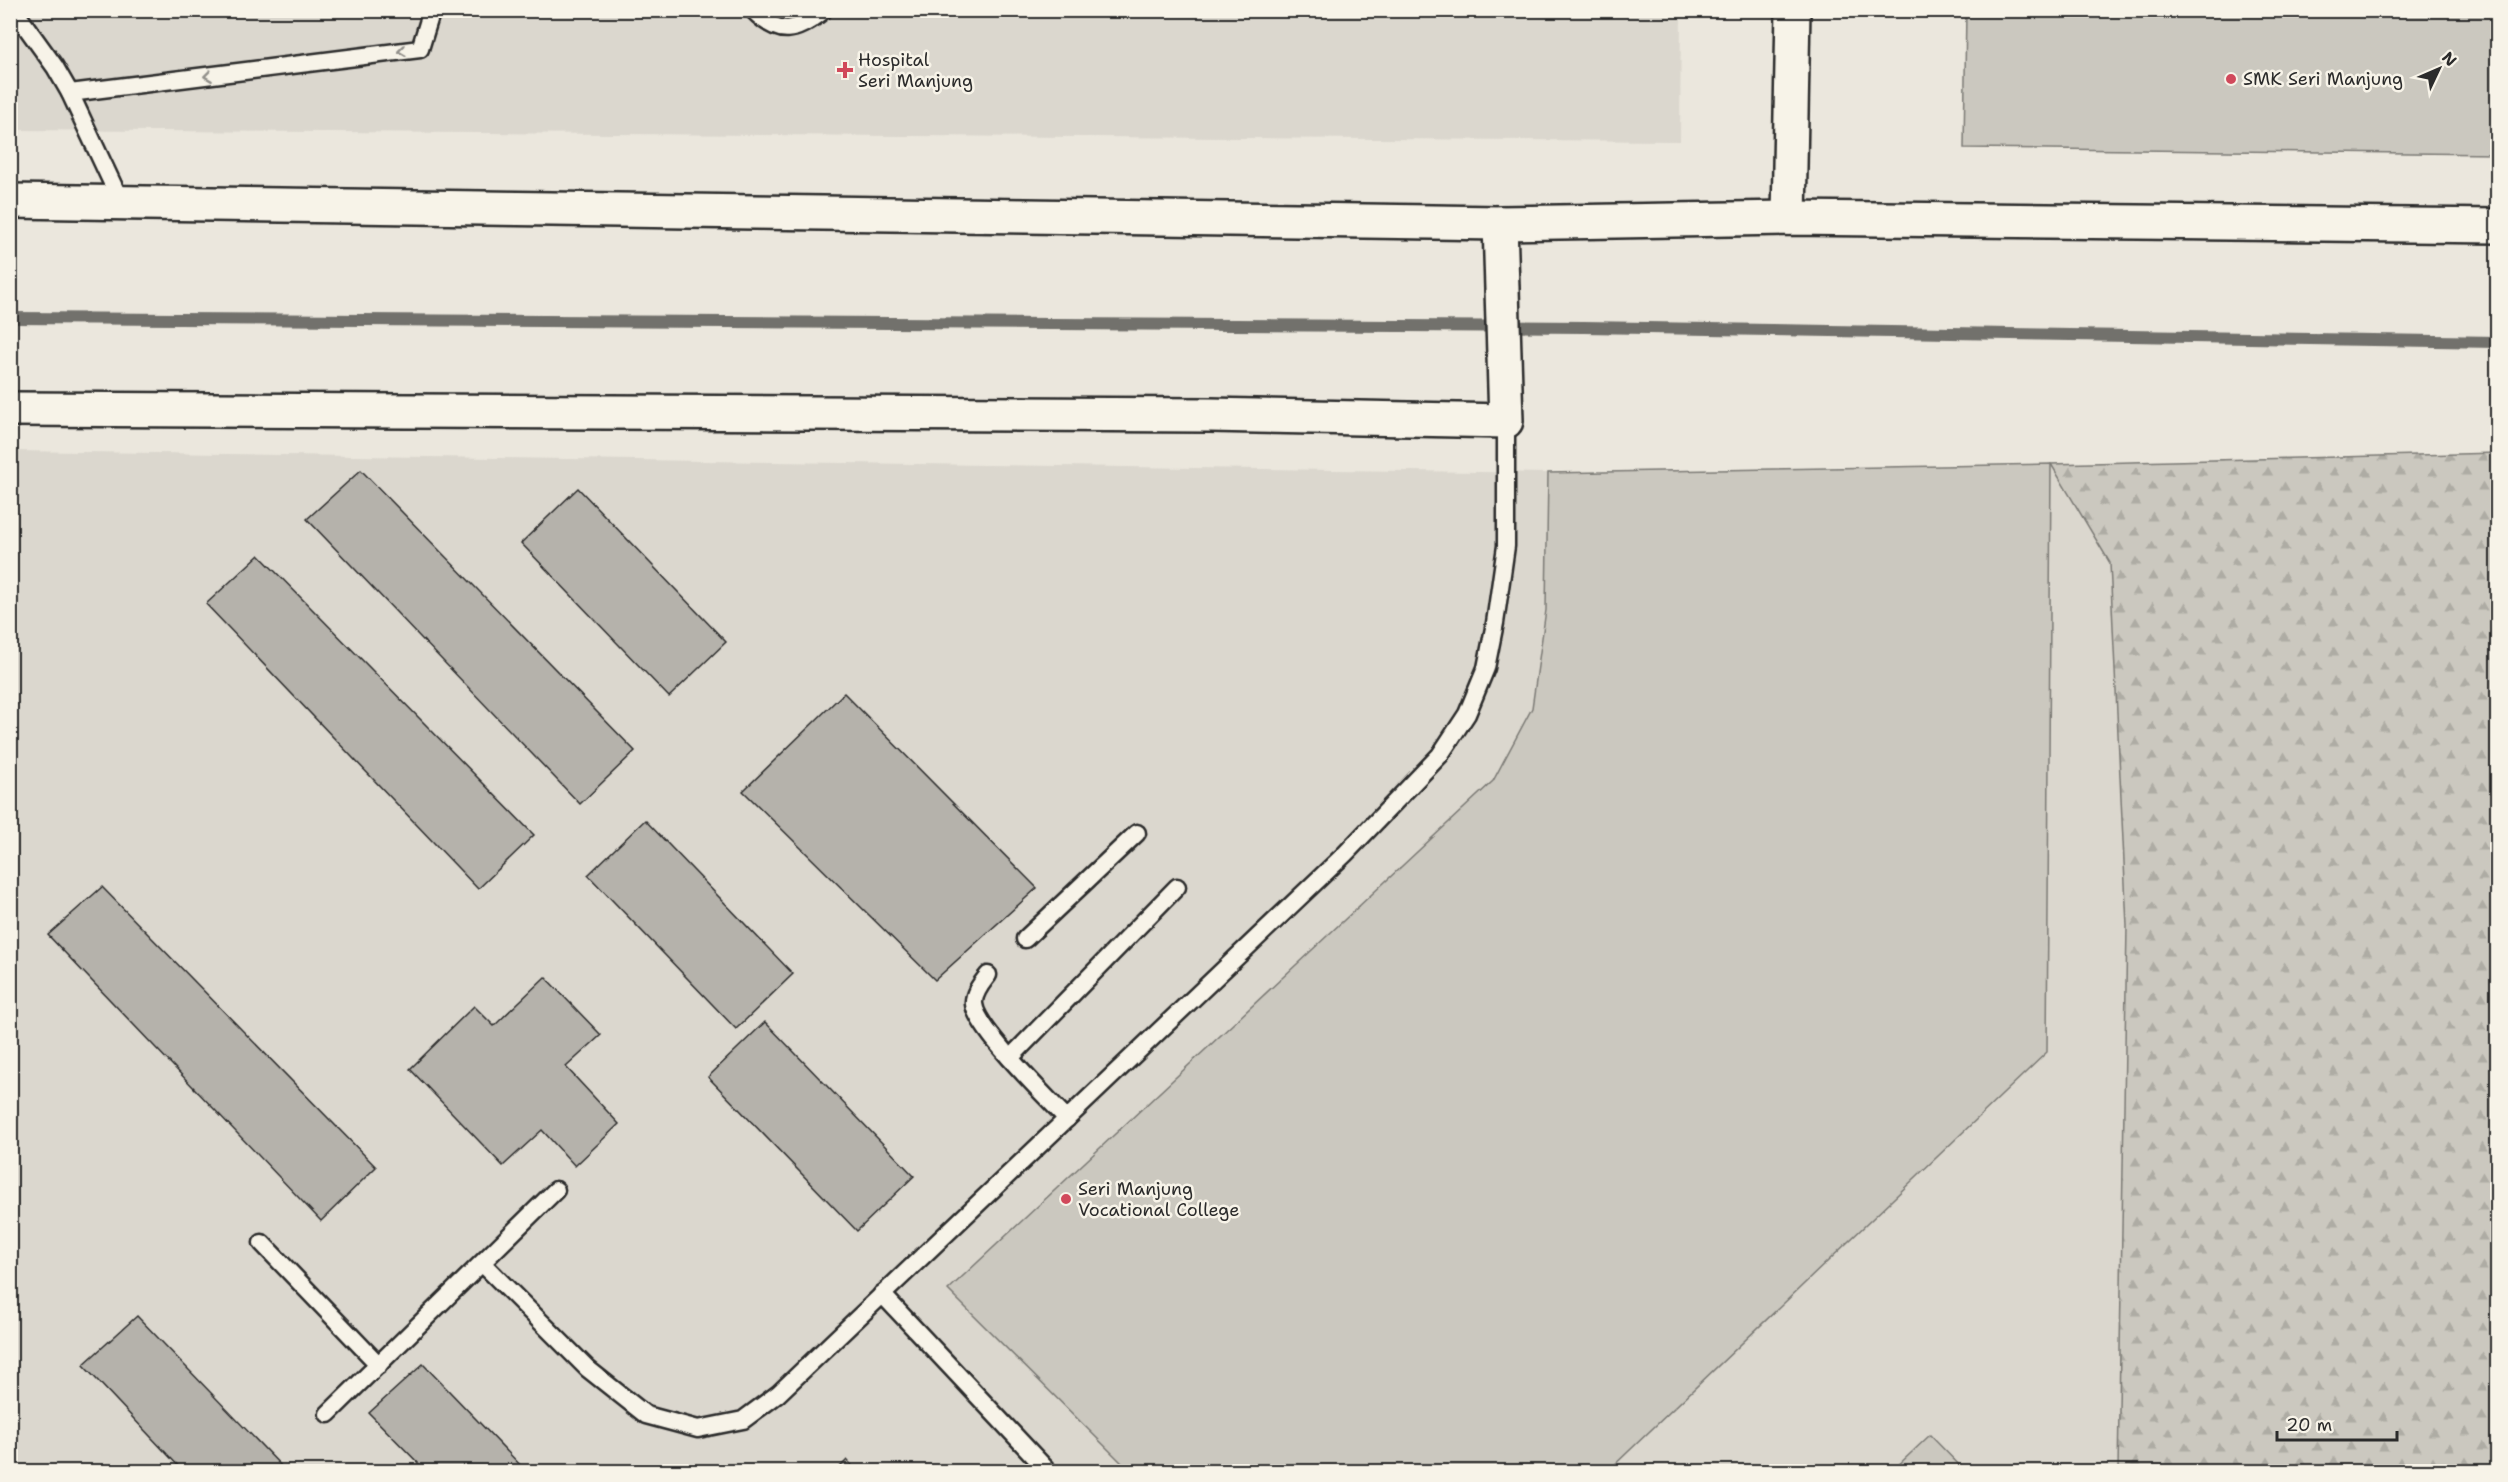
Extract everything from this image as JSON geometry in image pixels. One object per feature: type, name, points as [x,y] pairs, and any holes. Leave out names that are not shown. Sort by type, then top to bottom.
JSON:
[{"type":"street","points":[[1789,218],[1793,10]]},
{"type":"street","points":[[10,201],[1500,223],[1789,218],[2498,226]]},
{"type":"street","points":[[10,409],[1210,415],[1506,421],[1500,223]]},
{"type":"lane","points":[[14,10],[55,67],[70,93],[121,202]]},
{"type":"lane","points":[[70,93],[420,49],[432,10]]},
{"type":"lane","points":[[753,10],[768,26],[784,30],[811,21],[824,10]]},
{"type":"lane","points":[[483,1264],[588,1369],[646,1415],[698,1429],[743,1420],[778,1394],[1345,854],[1440,755],[1467,714],[1486,668],[1496,623],[1506,546],[1506,421]]},
{"type":"lane","points":[[1025,939],[1137,833]]},
{"type":"lane","points":[[1010,1058],[1177,888]]},
{"type":"lane","points":[[988,975],[978,989],[974,1004],[979,1018],[1010,1058],[1067,1119]]},
{"type":"lane","points":[[328,1414],[556,1190]]},
{"type":"lane","points":[[262,1244],[379,1365]]},
{"type":"lane","points":[[882,1294],[1049,1472]]},
{"type":"shaded area","name":"Hospital Seri Manjung","points":[[11,11],[1681,11],[1680,141],[11,130]]},
{"type":"shaded area","name":"Seri Manjung Vocational College","points":[[11,451],[1548,473],[2051,464],[2110,563],[2127,926],[2118,1471],[11,1472]]},
{"type":"green space","name":"SMK Seri Manjung","points":[[1966,11],[2497,11],[2497,154],[1964,148]]},
{"type":"green space","points":[[2497,453],[2497,1471],[2118,1471],[2127,926],[2110,563],[2051,464]]},
{"type":"green space","points":[[2051,464],[2047,1052],[1608,1471],[1130,1471],[948,1290],[1493,781],[1532,708],[1546,610],[1548,473]]},
{"type":"green space","points":[[1930,1435],[1965,1471],[1892,1471]]},
{"type":"building","points":[[361,470],[635,751],[580,804],[307,519]]},
{"type":"building","points":[[578,488],[726,642],[669,697],[521,543]]},
{"type":"building","points":[[259,555],[534,835],[478,889],[206,604]]},
{"type":"building","points":[[844,693],[1037,888],[935,980],[743,791]]},
{"type":"building","points":[[645,820],[793,974],[736,1029],[588,875]]},
{"type":"building","points":[[102,887],[376,1167],[321,1221],[48,935]]},
{"type":"building","points":[[545,977],[601,1035],[566,1067],[619,1124],[575,1166],[542,1130],[503,1166],[410,1069],[474,1006],[494,1026]]},
{"type":"building","points":[[765,1022],[914,1176],[857,1231],[708,1077]]},
{"type":"building","points":[[137,1316],[287,1472],[184,1472],[83,1365]]},
{"type":"building","points":[[423,1364],[527,1472],[427,1472],[369,1413]]},
{"type":"building","points":[[847,1460],[858,1472],[835,1472]]},
{"type":"waterway","points":[[10,318],[1584,327],[2498,342]]},
{"type":"place","name":"Hospital Seri Manjung","points":[[845,70]]},
{"type":"place","name":"SMK Seri Manjung","points":[[2231,79]]},
{"type":"place","name":"Seri Manjung Vocational College","points":[[1066,1199]]}]
